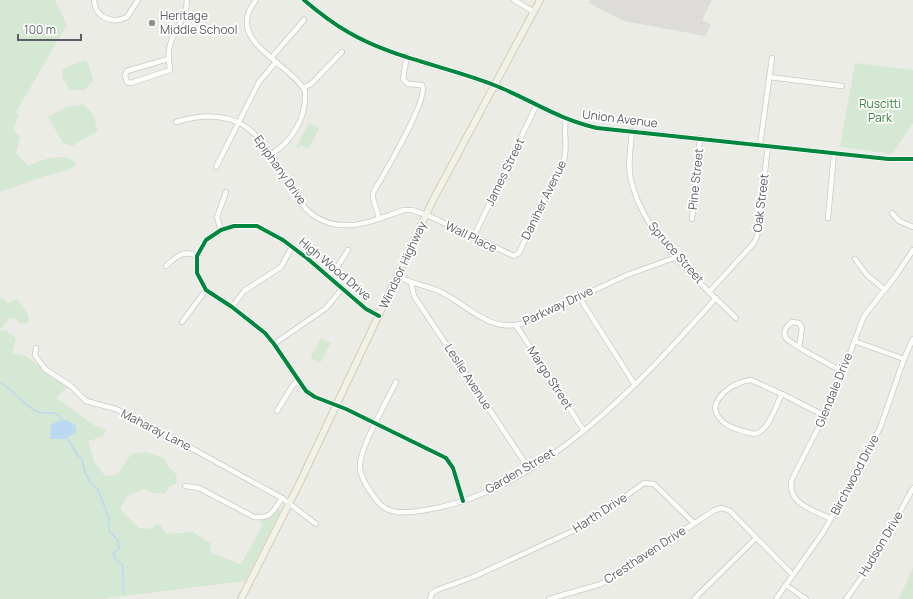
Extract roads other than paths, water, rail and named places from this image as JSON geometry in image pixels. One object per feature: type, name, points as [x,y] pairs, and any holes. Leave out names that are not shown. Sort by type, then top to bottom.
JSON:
[{"type":"main road","name":"Windsor Highway","points":[[241,599],[337,406],[427,215],[540,0]]},
{"type":"street","points":[[94,0],[97,11],[101,16],[113,21],[127,17],[138,0]]},
{"type":"street","points":[[168,60],[127,71],[125,75],[127,82],[168,72],[170,43],[184,17],[187,0]]},
{"type":"street","points":[[256,0],[248,12],[247,28],[251,39],[294,77],[303,88],[306,102],[304,112],[287,142],[270,155]]},
{"type":"street","name":"Union Avenue","points":[[304,0],[329,21],[349,33],[383,48],[494,85],[566,120],[597,128],[760,144],[893,160],[913,159]]},
{"type":"street","points":[[514,0],[534,12]]},
{"type":"street","points":[[271,58],[304,20]]},
{"type":"street","points":[[303,88],[311,84],[342,52]]},
{"type":"street","points":[[379,218],[373,198],[373,192],[413,119],[424,92],[422,86],[408,84],[403,79],[407,56]]},
{"type":"street","points":[[760,144],[772,58]]},
{"type":"street","points":[[216,168],[259,82],[276,62]]},
{"type":"street","points":[[769,77],[842,86]]},
{"type":"street","name":"James Street","points":[[473,238],[536,106]]},
{"type":"street","name":"Epiphany Drive","points":[[176,122],[205,116],[239,123],[255,133],[300,202],[321,220],[342,226],[357,225],[408,209],[427,215]]},
{"type":"street","name":"Daniher Avenue","points":[[516,255],[564,160],[567,150],[565,129],[566,120]]},
{"type":"street","name":"Spruce Street","points":[[632,131],[630,172],[635,194],[653,230],[709,292],[736,318]]},
{"type":"street","name":"Pine Street","points":[[692,219],[700,138]]},
{"type":"street","name":"Oak Street","points":[[709,292],[738,262],[757,237],[760,226],[768,146]]},
{"type":"street","points":[[828,218],[834,153]]},
{"type":"street","points":[[221,230],[217,217],[226,192]]},
{"type":"street","points":[[892,213],[899,221],[913,227]]},
{"type":"street","name":"Wall Place","points":[[427,215],[509,255],[516,255]]},
{"type":"street","name":"High Wood Drive","points":[[197,256],[206,240],[221,230],[234,226],[257,226],[292,247],[366,309],[379,316]]},
{"type":"street","points":[[232,307],[244,291],[281,267],[292,247]]},
{"type":"street","points":[[328,276],[336,269],[348,250]]},
{"type":"street","name":"Glendale Drive","points":[[831,518],[798,502],[791,492],[790,487],[792,479],[825,416],[864,316],[897,274],[913,250]]},
{"type":"street","points":[[166,266],[182,253],[190,252],[197,256],[198,273],[206,290],[232,307],[265,333],[306,391],[315,397],[376,424],[446,458],[453,468],[463,501]]},
{"type":"street","name":"Parkway Drive","points":[[397,276],[411,283],[442,293],[498,326],[516,325],[627,275],[677,257]]},
{"type":"street","points":[[855,259],[867,275],[884,290]]},
{"type":"street","name":"Leslie Avenue","points":[[411,283],[414,296],[529,469]]},
{"type":"street","points":[[274,344],[326,308],[342,289]]},
{"type":"street","points":[[182,322],[206,290]]},
{"type":"street","points":[[578,297],[635,385]]},
{"type":"street","name":"Garden Street","points":[[396,382],[362,452],[360,468],[362,478],[381,505],[390,511],[405,512],[443,507],[491,490],[529,469],[584,431],[635,385],[716,298]]},
{"type":"street","points":[[799,347],[802,328],[799,323],[792,322],[785,330],[785,336],[799,347],[843,372]]},
{"type":"street","name":"Margo Street","points":[[516,325],[584,431]]},
{"type":"street","name":"Birchwood Drive","points":[[776,599],[831,518],[880,428],[904,359],[913,340]]},
{"type":"street","points":[[854,341],[904,359]]},
{"type":"street","name":"Maharay Lane","points":[[36,348],[35,355],[45,369],[71,386],[86,401],[116,409],[191,448],[282,498],[316,524]]},
{"type":"street","points":[[277,411],[293,385],[298,381]]},
{"type":"street","points":[[782,394],[764,429],[759,433],[754,434],[730,426],[719,420],[716,414],[716,403],[722,394],[732,386],[743,381],[759,383],[782,394],[825,416]]},
{"type":"street","name":"Harth Drive","points":[[430,599],[432,593],[438,590],[474,577],[586,525],[644,483],[654,484],[694,523]]},
{"type":"street","points":[[185,486],[199,488],[254,517],[262,518],[269,515],[282,498]]},
{"type":"street","name":"Hudson Drive","points":[[846,599],[870,566],[913,488]]},
{"type":"street","points":[[694,523],[715,510],[722,508],[730,511],[793,575]]},
{"type":"street","name":"Cresthaven Drive","points":[[550,599],[600,584],[694,523]]},
{"type":"street","points":[[694,599],[755,537]]},
{"type":"street","points":[[786,585],[806,599]]},
{"type":"water","points":[[67,420],[76,426],[76,432],[64,439],[50,439],[51,425],[58,421]]},
{"type":"waterway","points":[[0,383],[8,388],[30,408],[45,413],[55,413],[63,420]]},
{"type":"waterway","points":[[67,438],[78,456],[82,459],[84,470],[90,482],[97,488],[109,520],[109,531],[118,540],[119,548],[113,553],[116,560],[122,564],[124,593]]},
{"type":"railway","points":[[131,599],[319,576],[394,562],[430,552],[488,531],[516,518],[570,487],[620,450],[668,405],[881,176],[913,133]]},
{"type":"place","name":"Heritage Middle School","points":[[152,23]]},
{"type":"park label","name":"Ruscitti Park","points":[[880,111]]}]
